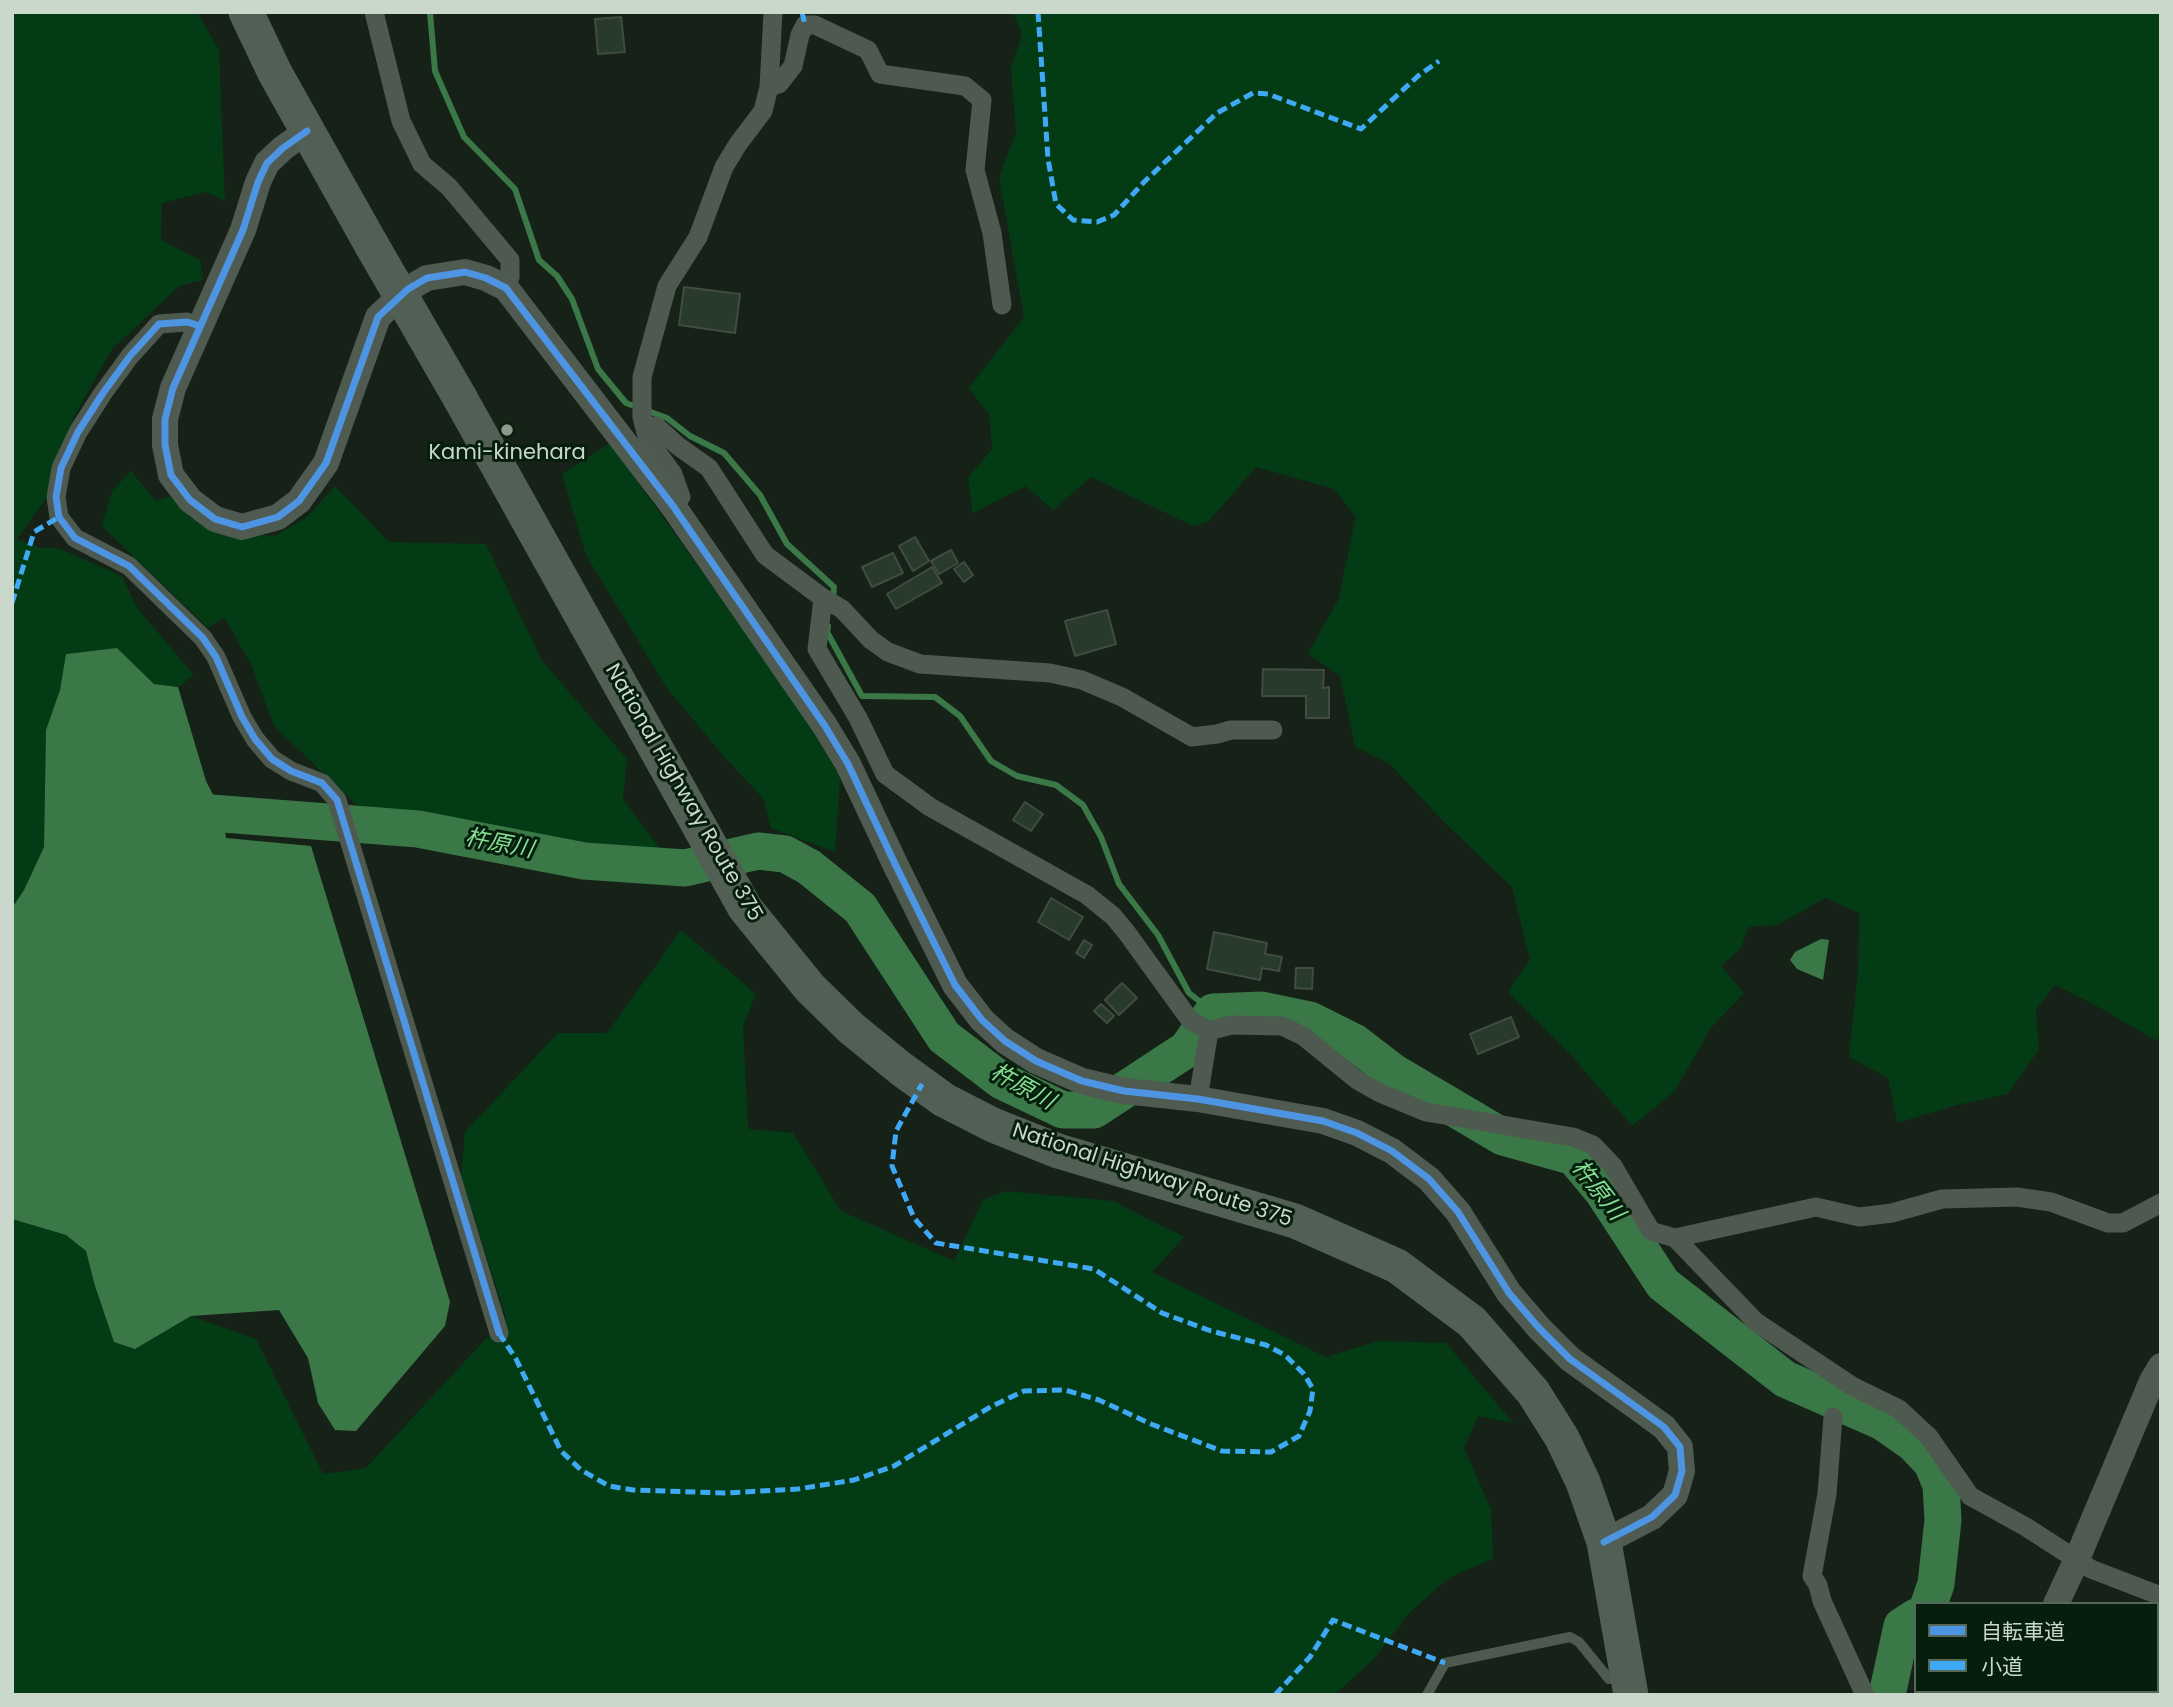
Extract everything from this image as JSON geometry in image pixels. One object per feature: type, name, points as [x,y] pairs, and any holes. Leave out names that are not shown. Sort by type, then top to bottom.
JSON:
[{"type":"highway","name":"National Highway Route 375","points":[[246,12],[307,131],[460,398],[745,908],[810,988],[851,1028],[900,1068],[944,1100],[993,1125],[1058,1151],[1295,1221],[1397,1266],[1472,1322],[1533,1392],[1562,1438],[1583,1482],[1604,1542],[1630,1686]]},
{"type":"street","points":[[374,12],[401,121],[422,164],[449,187],[510,260],[510,277],[506,288]]},
{"type":"street","points":[[673,506],[681,497],[673,474],[648,440],[643,415],[642,377],[667,286],[698,237],[724,167],[763,111],[769,87],[773,12]]},
{"type":"street","points":[[769,87],[779,84],[793,66],[805,25],[816,25],[868,50],[880,74],[965,86],[982,100],[975,170],[992,233],[1002,304]]},
{"type":"street","points":[[307,131],[282,148],[267,163],[243,230],[173,388],[164,419],[166,445],[171,475],[190,499],[215,519],[242,527],[278,517],[299,501],[326,463],[379,317],[408,289],[427,278],[465,272],[506,288],[673,506],[825,726],[848,764],[895,866],[955,985],[982,1020],[1005,1041],[1036,1061],[1082,1081],[1124,1091],[1198,1099],[1323,1121],[1357,1133],[1392,1151],[1429,1179],[1458,1212],[1510,1293],[1547,1335],[1570,1359],[1664,1427],[1680,1447],[1682,1471],[1675,1495],[1652,1517],[1604,1542]]},
{"type":"street","points":[[200,326],[187,321],[159,324],[117,374],[78,432],[61,468],[55,496],[59,517],[75,538],[130,566],[203,638],[216,657],[242,717],[255,739],[272,759],[291,771],[322,783],[337,800],[499,1333]]},
{"type":"street","points":[[643,415],[678,446],[709,468],[765,555],[842,609],[871,640],[888,652],[920,664],[1050,673],[1082,680],[1122,697],[1192,737],[1231,730],[1273,730]]},
{"type":"street","points":[[823,598],[817,649],[858,718],[885,774],[930,807],[1087,895],[1127,933],[1190,1020],[1209,1031],[1231,1025],[1282,1026],[1303,1037],[1357,1080],[1380,1093],[1426,1112],[1573,1137],[1592,1145],[1613,1166],[1650,1231],[1675,1238],[1816,1207],[1859,1217],[1892,1213],[1942,1199],[2017,1197],[2051,1202],[2108,1223],[2123,1223],[2161,1203]]},
{"type":"street","points":[[1198,1099],[1209,1031]]},
{"type":"street","points":[[1675,1238],[1756,1322],[1852,1386],[1899,1409],[1929,1437],[1970,1496],[2026,1527],[2091,1569],[2161,1596]]},
{"type":"street","points":[[2057,1602],[2152,1381],[2161,1366]]},
{"type":"street","points":[[1833,1416],[1827,1494],[1812,1576],[1865,1695]]},
{"type":"lane","points":[[1427,1695],[1445,1663],[1570,1637],[1579,1642],[1609,1679],[1630,1686]]},
{"type":"shaded area","points":[[12,12],[197,12],[219,50],[225,201],[206,192],[162,203],[161,240],[200,260],[203,280],[179,286],[112,349],[74,417],[45,500],[17,539],[40,548],[58,548],[122,576],[137,608],[194,675],[178,687],[154,684],[117,648],[66,654],[60,690],[46,731],[44,847],[24,890],[12,908]]},
{"type":"shaded area","points":[[1013,12],[2161,12],[2161,1035],[2157,1041],[2055,985],[2036,1010],[2039,1050],[2007,1094],[1957,1105],[1897,1123],[1888,1078],[1849,1057],[1858,972],[1859,913],[1826,898],[1777,925],[1748,927],[1741,948],[1721,966],[1744,993],[1710,1029],[1675,1091],[1632,1126],[1571,1055],[1508,992],[1530,960],[1512,887],[1442,820],[1390,764],[1355,747],[1340,676],[1308,654],[1338,600],[1356,517],[1334,489],[1256,467],[1208,522],[1193,526],[1091,477],[1053,510],[1026,486],[973,513],[968,478],[992,449],[989,415],[969,388],[1024,317],[999,178],[1016,132],[1011,68],[1022,34]]},
{"type":"shaded area","points":[[610,443],[803,713],[840,777],[835,852],[771,828],[763,798],[727,760],[666,687],[586,555],[562,474]]},
{"type":"shaded area","points":[[131,471],[156,501],[174,495],[192,518],[225,533],[275,536],[307,517],[335,486],[389,542],[486,544],[542,661],[627,759],[623,799],[666,857],[579,848],[365,813],[274,726],[251,664],[224,617],[208,628],[102,526],[112,491]]},
{"type":"shaded area","points":[[117,648],[154,684],[178,687],[206,781],[223,814],[226,838],[311,846],[450,1302],[445,1326],[356,1431],[335,1430],[318,1403],[308,1358],[279,1310],[191,1316],[135,1349],[114,1342],[86,1251],[66,1235],[12,1219],[12,908],[24,890],[44,847],[46,730],[60,690],[66,654]]},
{"type":"shaded area","points":[[681,930],[756,994],[743,1026],[748,1129],[793,1133],[841,1211],[954,1261],[983,1200],[1005,1191],[1113,1201],[1184,1237],[1152,1272],[1326,1357],[1378,1341],[1446,1343],[1513,1423],[1478,1416],[1464,1448],[1491,1509],[1493,1559],[1450,1577],[1408,1614],[1375,1658],[1334,1695],[12,1695],[12,1219],[66,1235],[86,1251],[114,1342],[135,1349],[191,1316],[256,1339],[323,1474],[366,1468],[506,1317],[461,1177],[465,1132],[558,1033],[607,1033]]},
{"type":"shaded area","points":[[1821,939],[1829,940],[1823,980],[1797,969],[1790,960],[1795,952]]},
{"type":"building","points":[[621,17],[625,52],[598,54],[595,19]]},
{"type":"building","points":[[684,287],[740,294],[735,333],[679,325]]},
{"type":"building","points":[[915,537],[929,561],[913,571],[899,546]]},
{"type":"building","points":[[951,550],[958,563],[939,574],[931,561]]},
{"type":"building","points":[[893,553],[903,573],[872,587],[862,567]]},
{"type":"building","points":[[964,562],[973,575],[964,582],[954,569]]},
{"type":"building","points":[[932,567],[942,583],[896,609],[887,594]]},
{"type":"building","points":[[1107,610],[1116,644],[1075,656],[1065,621]]},
{"type":"building","points":[[1263,669],[1324,670],[1323,688],[1329,687],[1329,718],[1306,718],[1306,696],[1262,696]]},
{"type":"building","points":[[1025,802],[1043,814],[1031,831],[1013,820]]},
{"type":"building","points":[[1051,898],[1083,917],[1069,940],[1038,922]]},
{"type":"building","points":[[1214,932],[1267,943],[1265,954],[1282,957],[1279,971],[1262,968],[1260,980],[1207,969]]},
{"type":"building","points":[[1084,940],[1092,945],[1084,958],[1076,953]]},
{"type":"building","points":[[1296,968],[1313,968],[1312,989],[1295,988]]},
{"type":"building","points":[[1122,983],[1137,998],[1119,1015],[1105,1000]]},
{"type":"building","points":[[1101,1004],[1114,1016],[1107,1023],[1094,1011]]},
{"type":"building","points":[[1511,1017],[1519,1037],[1478,1054],[1470,1034]]},
{"type":"waterway","points":[[430,12],[435,71],[464,137],[515,189],[539,260],[557,276],[572,299],[598,369],[626,403],[667,418],[690,436],[724,453],[760,495],[787,544],[834,587],[833,598]]},
{"type":"waterway","points":[[828,626],[827,632],[862,696],[935,697],[960,716],[991,761],[1017,776],[1056,785],[1083,805],[1101,837],[1119,884],[1158,935],[1189,993],[1213,1012]]},
{"type":"waterway","name":"杵原川","points":[[211,813],[418,829],[584,861],[685,868],[758,851],[785,854],[809,867],[860,908],[944,1037],[1002,1081],[1063,1110],[1094,1110],[1187,1049],[1213,1012],[1262,1010],[1310,1020],[1354,1042],[1393,1072],[1503,1137],[1574,1157],[1603,1192],[1663,1284],[1785,1379],[1883,1422],[1913,1443],[1932,1463],[1941,1485],[1943,1520],[1936,1584],[1930,1602]]},
{"type":"waterway","name":"杵原川","points":[[1887,1695],[1902,1626],[1914,1618]]},
{"type":"marked path","points":[[802,12],[805,25]]},
{"type":"marked path","points":[[1038,12],[1048,159],[1056,204],[1073,220],[1097,222],[1114,215],[1144,182],[1217,113],[1253,93],[1268,94],[1361,129],[1418,76],[1439,61]]},
{"type":"marked path","points":[[12,603],[34,532],[59,517]]},
{"type":"marked path","points":[[499,1333],[516,1359],[561,1451],[581,1470],[609,1486],[633,1490],[725,1493],[798,1489],[854,1480],[894,1466],[992,1406],[1024,1391],[1065,1390],[1099,1400],[1151,1424],[1222,1451],[1271,1452],[1299,1436],[1310,1411],[1313,1389],[1304,1374],[1285,1355],[1266,1345],[1211,1331],[1162,1313],[1094,1269],[936,1243],[914,1218],[892,1166],[896,1131],[922,1084]]},
{"type":"marked path","points":[[1275,1695],[1310,1657],[1333,1620],[1445,1663]]},
{"type":"cycle path","points":[[307,131],[267,163],[243,230],[173,388],[165,419],[165,445],[171,475],[190,500],[215,519],[242,527],[278,517],[299,501],[326,463],[378,317],[408,289],[427,278],[465,272],[506,288],[673,506],[825,726],[848,764],[955,985],[982,1020],[1005,1041],[1036,1061],[1082,1081],[1124,1091],[1198,1099],[1323,1121],[1357,1133],[1392,1151],[1429,1179],[1458,1212],[1509,1293],[1539,1328],[1570,1359],[1664,1427],[1680,1447],[1682,1471],[1675,1495],[1652,1517],[1604,1542]]},
{"type":"cycle path","points":[[200,326],[187,322],[159,324],[130,356],[78,432],[61,468],[56,497],[59,517],[75,538],[129,566],[203,638],[216,657],[242,717],[255,739],[272,759],[291,771],[322,783],[337,800],[499,1333]]},
{"type":"place","name":"Kami-kinehara","points":[[507,430]]}]
